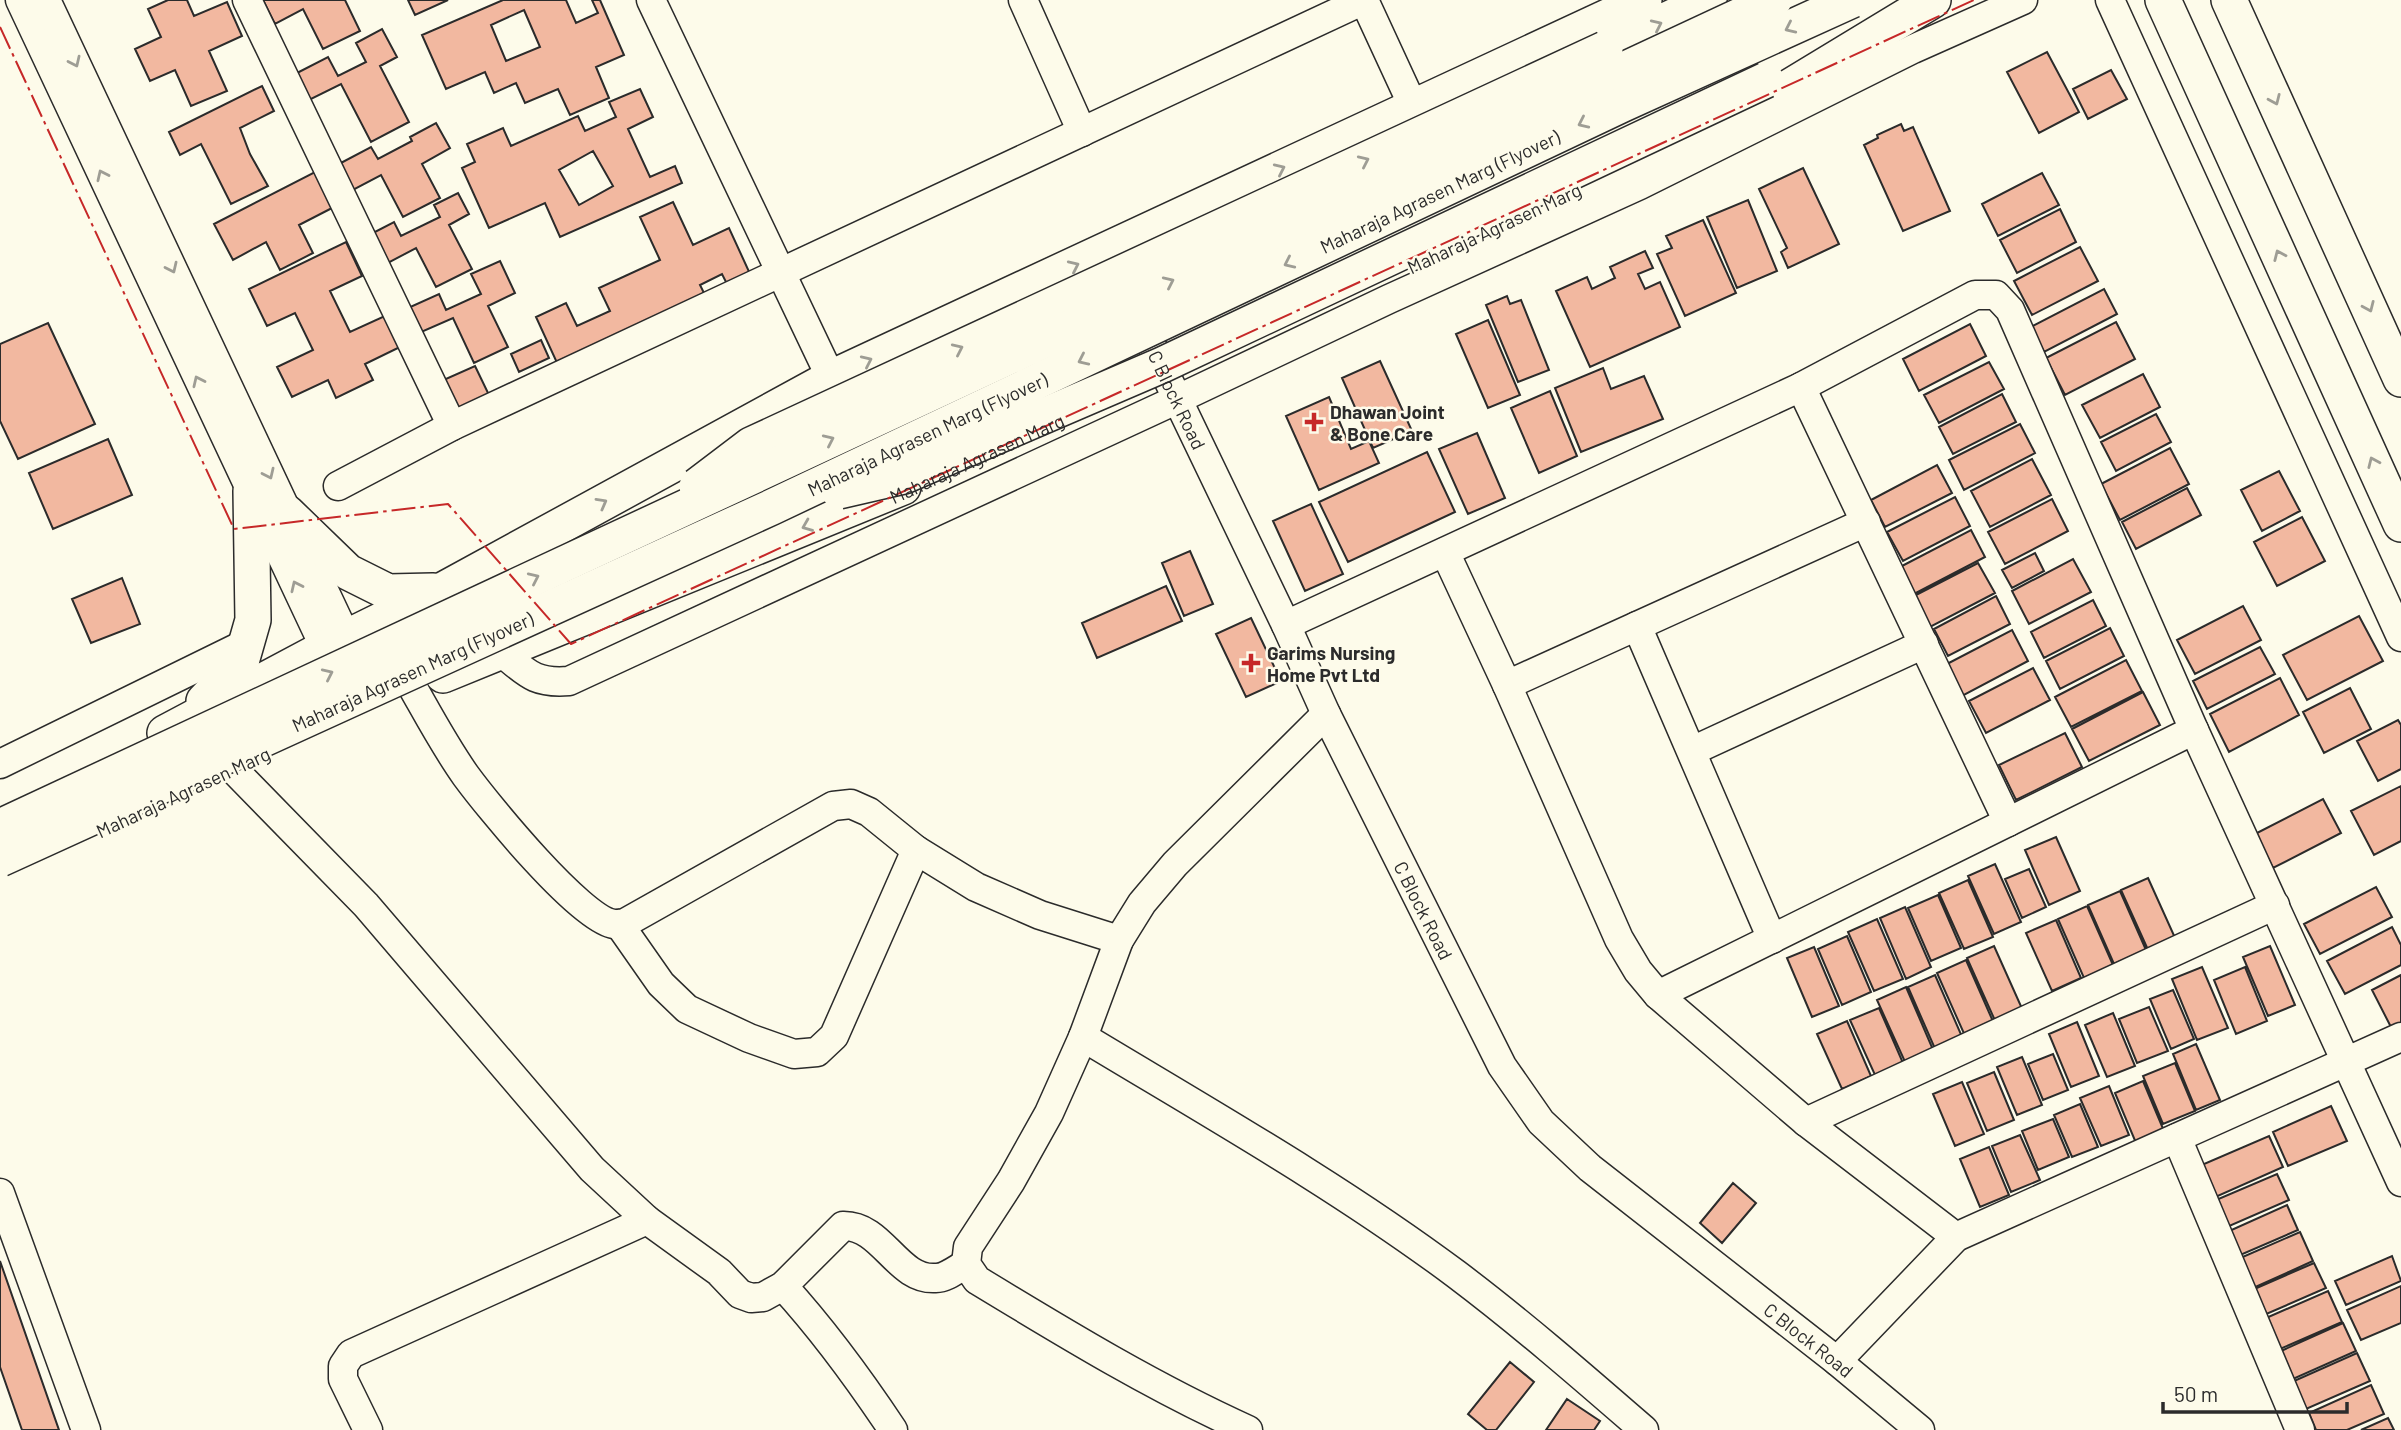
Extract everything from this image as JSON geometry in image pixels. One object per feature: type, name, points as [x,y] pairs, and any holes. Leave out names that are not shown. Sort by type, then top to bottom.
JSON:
[{"type":"main road","points":[[0,815],[443,590],[831,377],[1644,0]]},
{"type":"main road","points":[[645,527],[751,445],[1709,0]]},
{"type":"main road","name":"Maharaja Agrasen Marg (Flyover)","points":[[0,827],[1774,0]]},
{"type":"main road","name":"Maharaja Agrasen Marg (Flyover)","points":[[0,859],[772,507],[1623,104],[1852,0]]},
{"type":"main road","points":[[772,507],[904,476],[1162,365],[1766,80],[1923,0]]},
{"type":"main road","name":"Maharaja Agrasen Marg","points":[[0,877],[500,650],[1173,389],[1760,105],[1933,0]]},
{"type":"main road","points":[[2136,0],[2193,66]]},
{"type":"main road","points":[[2163,0],[2401,524]]},
{"type":"main road","points":[[2229,0],[2401,379]]},
{"type":"main road","points":[[2245,0],[2247,38]]},
{"type":"main road","points":[[179,726],[241,663],[253,620],[251,491]]},
{"type":"main road","points":[[287,513],[348,572],[388,592],[443,590]]},
{"type":"street","points":[[20,0],[251,491],[336,643]]},
{"type":"street","points":[[46,0],[287,513],[336,643]]},
{"type":"street","points":[[247,0],[452,426]]},
{"type":"street","points":[[651,0],[831,377]]},
{"type":"street","points":[[1023,0],[1082,132]]},
{"type":"street","points":[[338,486],[452,426],[1364,0],[1413,106]]},
{"type":"street","points":[[500,650],[530,676],[548,682],[569,681],[1173,389],[1389,299],[1640,185],[1913,49],[2023,0]]},
{"type":"street","points":[[2110,0],[2401,637]]},
{"type":"street","name":"C Block Road","points":[[1106,251],[1326,714],[1502,1066],[1541,1122],[1590,1167],[1837,1361],[1920,1430]]},
{"type":"street","points":[[1286,625],[1801,387],[1975,295],[1996,295],[2010,310],[2194,730],[2401,1182]]},
{"type":"street","points":[[1801,387],[2008,822]]},
{"type":"street","points":[[1507,685],[1866,523]]},
{"type":"street","points":[[1445,552],[1619,939],[1638,971],[1658,995],[1806,1122],[1955,1237]]},
{"type":"street","points":[[1637,626],[1772,939]]},
{"type":"street","points":[[0,764],[247,643]]},
{"type":"street","points":[[1692,751],[1924,644]]},
{"type":"street","points":[[413,688],[437,732],[467,777],[520,840],[577,901],[602,920],[614,925],[625,923],[833,806],[851,804],[869,812],[916,850],[976,887],[1040,915],[1119,940]]},
{"type":"street","points":[[1248,1430],[1191,1404],[1091,1350],[977,1280],[966,1264],[968,1247],[1011,1181],[1049,1113],[1083,1037],[1119,940],[1142,903],[1175,864],[1326,714]]},
{"type":"street","points":[[1658,995],[2194,730]]},
{"type":"street","points":[[233,769],[366,905],[592,1169],[647,1220],[711,1265],[740,1294],[751,1298],[763,1297],[783,1286],[843,1226],[857,1226],[922,1278],[939,1279],[966,1264]]},
{"type":"street","points":[[619,924],[662,984],[687,1009],[749,1038],[794,1054],[817,1052],[834,1036],[916,850]]},
{"type":"street","points":[[1806,1122],[2275,905]]},
{"type":"street","points":[[1083,1037],[1318,1180],[1455,1274],[1590,1382],[1644,1430]]},
{"type":"street","points":[[1837,1361],[1955,1237],[2401,1037]]},
{"type":"street","points":[[2177,1138],[2300,1430]]},
{"type":"street","points":[[0,1193],[86,1430]]},
{"type":"street","points":[[368,1430],[344,1379],[343,1366],[352,1354],[647,1220]]},
{"type":"street","points":[[783,1286],[817,1323],[893,1430]]},
{"type":"building","points":[[168,0],[187,0],[194,16],[227,2],[242,36],[209,51],[227,91],[191,106],[175,70],[150,81],[135,49],[161,37],[148,9]]},
{"type":"building","points":[[263,0],[345,0],[360,31],[323,49],[303,9],[275,24]]},
{"type":"building","points":[[408,0],[448,0],[415,15]]},
{"type":"building","points":[[503,0],[566,0],[576,23],[598,13],[592,0],[600,0],[624,55],[596,67],[609,98],[570,115],[558,89],[525,103],[516,83],[494,93],[485,72],[446,89],[422,35]],"holes":[[[524,10],[540,47],[506,61],[491,25]]]},
{"type":"building","points":[[382,29],[397,57],[380,66],[409,122],[371,142],[341,84],[309,100],[295,74],[328,57],[338,76],[366,62],[356,43]]},
{"type":"building","points":[[2047,52],[2079,112],[2039,133],[2007,72]]},
{"type":"building","points":[[2111,70],[2127,99],[2088,119],[2073,89]]},
{"type":"building","points":[[262,86],[274,111],[240,128],[250,154],[268,186],[231,204],[201,144],[180,155],[169,132]]},
{"type":"building","points":[[640,89],[653,117],[628,129],[650,177],[675,166],[682,183],[560,237],[545,203],[489,228],[462,168],[475,162],[467,144],[503,128],[511,146],[578,116],[585,131],[616,117],[609,102]],"holes":[[[593,151],[613,186],[579,205],[559,170]]]},
{"type":"building","points":[[436,123],[450,148],[422,164],[440,198],[403,217],[381,175],[351,191],[337,165],[371,147],[378,159],[412,141],[410,137]]},
{"type":"building","points":[[1901,124],[1904,131],[1913,127],[1950,211],[1903,231],[1864,145],[1878,138],[1877,135]]},
{"type":"building","points":[[1803,168],[1839,244],[1788,268],[1781,252],[1787,248],[1759,189]]},
{"type":"building","points":[[315,172],[334,207],[299,225],[313,253],[280,270],[266,242],[233,260],[214,224]]},
{"type":"building","points":[[2042,173],[2059,205],[1998,236],[1982,204]]},
{"type":"building","points":[[458,193],[469,214],[449,225],[472,269],[436,287],[416,248],[386,264],[371,234],[394,222],[401,236],[440,217],[434,205]]},
{"type":"building","points":[[1748,200],[1777,271],[1737,288],[1707,217]]},
{"type":"building","points":[[673,202],[693,245],[729,228],[751,276],[728,286],[722,274],[700,285],[706,297],[558,365],[536,317],[566,303],[577,326],[610,311],[599,288],[660,260],[640,217]]},
{"type":"building","points":[[2060,209],[2076,242],[2017,273],[2000,240]]},
{"type":"building","points":[[1703,220],[1736,293],[1685,316],[1657,254],[1672,248],[1666,236]]},
{"type":"building","points":[[346,242],[362,276],[330,291],[350,332],[387,315],[402,346],[365,364],[373,380],[336,398],[328,380],[292,397],[277,367],[313,350],[295,313],[267,326],[249,289]]},
{"type":"building","points":[[2080,247],[2098,281],[2032,315],[2014,281]]},
{"type":"building","points":[[1645,251],[1653,268],[1638,274],[1645,289],[1660,282],[1680,327],[1590,367],[1556,291],[1587,277],[1592,289],[1615,278],[1610,267]]},
{"type":"building","points":[[500,261],[515,293],[488,306],[508,347],[474,363],[453,318],[419,333],[408,308],[439,294],[446,310],[481,294],[471,274]]},
{"type":"building","points":[[2104,289],[2117,314],[2044,352],[2031,327]]},
{"type":"building","points":[[1507,296],[1510,304],[1521,300],[1549,370],[1518,382],[1486,305]]},
{"type":"building","points":[[1488,320],[1520,395],[1488,408],[1456,334]]},
{"type":"building","points":[[2116,322],[2135,359],[2065,395],[2046,358]]},
{"type":"building","points":[[48,323],[95,424],[18,459],[0,421],[0,344]]},
{"type":"building","points":[[1970,324],[1986,356],[1919,391],[1903,359]]},
{"type":"building","points":[[541,340],[549,358],[519,372],[511,354]]},
{"type":"building","points":[[1380,361],[1412,431],[1373,448],[1342,378]]},
{"type":"building","points":[[1989,362],[2004,389],[1939,423],[1924,395]]},
{"type":"building","points":[[475,366],[489,395],[452,412],[439,382]]},
{"type":"building","points":[[1603,368],[1611,389],[1644,376],[1663,419],[1581,452],[1555,388]]},
{"type":"building","points":[[2143,374],[2160,407],[2100,438],[2082,405]]},
{"type":"building","points":[[1550,391],[1577,456],[1539,473],[1511,408]]},
{"type":"building","points":[[2002,394],[2016,422],[1953,454],[1939,427]]},
{"type":"building","points":[[1329,397],[1351,449],[1369,441],[1379,463],[1319,490],[1286,416]]},
{"type":"building","points":[[2156,414],[2171,442],[2116,471],[2101,442]]},
{"type":"building","points":[[2020,424],[2035,453],[1964,490],[1949,460]]},
{"type":"building","points":[[1477,433],[1505,498],[1468,514],[1439,449]]},
{"type":"building","points":[[108,439],[132,495],[53,529],[29,473]]},
{"type":"building","points":[[2170,448],[2189,484],[2120,520],[2101,484]]},
{"type":"building","points":[[1427,452],[1455,512],[1348,562],[1319,502]]},
{"type":"building","points":[[2032,459],[2051,495],[1990,527],[1971,491]]},
{"type":"building","points":[[1937,465],[1952,493],[1885,527],[1871,500]]},
{"type":"building","points":[[2279,471],[2300,511],[2262,531],[2241,490]]},
{"type":"building","points":[[2187,488],[2201,515],[2136,549],[2122,522]]},
{"type":"building","points":[[1955,497],[1970,526],[1903,561],[1887,532]]},
{"type":"building","points":[[2052,499],[2068,531],[2005,564],[1988,532]]},
{"type":"building","points":[[1311,504],[1343,574],[1305,591],[1273,521]]},
{"type":"building","points":[[2302,517],[2325,561],[2277,586],[2254,542]]},
{"type":"building","points":[[1971,530],[1985,557],[1914,594],[1900,567]]},
{"type":"building","points":[[1190,551],[1213,604],[1184,616],[1162,563]]},
{"type":"building","points":[[2035,553],[2044,571],[2012,588],[2002,570]]},
{"type":"building","points":[[2073,559],[2091,592],[2029,624],[2012,591]]},
{"type":"building","points":[[1978,563],[1995,593],[1930,627],[1914,596]]},
{"type":"building","points":[[122,578],[140,624],[91,643],[72,599]]},
{"type":"building","points":[[1166,586],[1182,621],[1097,658],[1082,623]]},
{"type":"building","points":[[1996,596],[2010,624],[1948,656],[1934,629]]},
{"type":"building","points":[[2093,600],[2106,626],[2044,658],[2031,632]]},
{"type":"building","points":[[2243,606],[2261,640],[2195,674],[2177,640]]},
{"type":"building","points":[[2359,616],[2383,661],[2307,700],[2283,655]]},
{"type":"building","points":[[1251,618],[1281,681],[1246,697],[1216,634]]},
{"type":"building","points":[[2110,628],[2124,656],[2060,689],[2046,661]]},
{"type":"building","points":[[2012,630],[2028,661],[1962,696],[1945,665]]},
{"type":"building","points":[[2260,647],[2275,674],[2207,709],[2193,681]]},
{"type":"building","points":[[2126,660],[2142,691],[2071,727],[2055,697]]},
{"type":"building","points":[[2033,668],[2050,700],[1986,733],[1969,701]]},
{"type":"building","points":[[2280,678],[2299,715],[2229,752],[2210,714]]},
{"type":"building","points":[[2350,688],[2371,729],[2324,753],[2303,712]]},
{"type":"building","points":[[2143,692],[2160,725],[2089,761],[2072,729]]},
{"type":"building","points":[[2398,720],[2401,725],[2401,769],[2378,781],[2357,741]]},
{"type":"building","points":[[2065,733],[2082,767],[2016,800],[1999,765]]},
{"type":"building","points":[[2401,786],[2401,841],[2374,855],[2351,811]]},
{"type":"building","points":[[2323,799],[2341,833],[2273,868],[2255,834]]},
{"type":"building","points":[[2056,837],[2080,891],[2049,905],[2025,850]]},
{"type":"building","points":[[1995,864],[2021,922],[1994,934],[1968,876]]},
{"type":"building","points":[[2029,869],[2046,907],[2022,918],[2005,879]]},
{"type":"building","points":[[2148,878],[2176,940],[2149,952],[2121,890]]},
{"type":"building","points":[[1968,880],[1993,937],[1964,949],[1939,893]]},
{"type":"building","points":[[2376,887],[2392,917],[2320,954],[2304,924]]},
{"type":"building","points":[[2120,891],[2146,950],[2114,964],[2088,905]]},
{"type":"building","points":[[1938,895],[1961,948],[1931,961],[1908,908]]},
{"type":"building","points":[[2087,906],[2113,965],[2084,978],[2058,919]]},
{"type":"building","points":[[1905,907],[1931,967],[1906,979],[1880,918]]},
{"type":"building","points":[[1877,919],[1903,979],[1874,991],[1848,932]]},
{"type":"building","points":[[2056,920],[2081,978],[2052,991],[2026,933]]},
{"type":"building","points":[[2392,927],[2401,945],[2401,965],[2345,994],[2327,961]]},
{"type":"building","points":[[1847,936],[1871,992],[1842,1005],[1818,949]]},
{"type":"building","points":[[1994,946],[2024,1013],[1997,1025],[1967,958]]},
{"type":"building","points":[[2270,946],[2295,1005],[2268,1016],[2243,957]]},
{"type":"building","points":[[1814,947],[1839,1006],[1812,1017],[1787,958]]},
{"type":"building","points":[[1966,960],[1995,1026],[1966,1038],[1937,973]]},
{"type":"building","points":[[2202,967],[2228,1028],[2197,1040],[2172,979]]},
{"type":"building","points":[[2245,967],[2267,1021],[2236,1034],[2214,980]]},
{"type":"building","points":[[1935,975],[1963,1039],[1936,1051],[1908,987]]},
{"type":"building","points":[[2401,975],[2401,1024],[2392,1029],[2372,990]]},
{"type":"building","points":[[1906,987],[1934,1052],[1906,1064],[1877,1000]]},
{"type":"building","points":[[2173,990],[2194,1039],[2171,1049],[2150,999]]},
{"type":"building","points":[[2149,1007],[2168,1051],[2137,1063],[2119,1019]]},
{"type":"building","points":[[1879,1008],[1903,1063],[1875,1075],[1850,1020]]},
{"type":"building","points":[[2113,1013],[2135,1066],[2107,1077],[2085,1025]]},
{"type":"building","points":[[1847,1021],[1871,1076],[1842,1089],[1817,1034]]},
{"type":"building","points":[[2077,1022],[2099,1076],[2071,1087],[2049,1034]]},
{"type":"building","points":[[2196,1044],[2220,1100],[2196,1110],[2173,1054]]},
{"type":"building","points":[[2053,1054],[2068,1090],[2043,1100],[2028,1064]]},
{"type":"building","points":[[2022,1057],[2042,1105],[2017,1115],[1997,1067]]},
{"type":"building","points":[[2175,1063],[2195,1111],[2163,1124],[2143,1076]]},
{"type":"building","points":[[1994,1072],[2014,1120],[1987,1131],[1967,1083]]},
{"type":"building","points":[[2143,1081],[2164,1131],[2136,1143],[2115,1093]]},
{"type":"building","points":[[1962,1082],[1984,1134],[1955,1146],[1933,1094]]},
{"type":"building","points":[[2109,1086],[2129,1135],[2101,1146],[2080,1098]]},
{"type":"building","points":[[2080,1104],[2098,1147],[2072,1157],[2054,1115]]},
{"type":"building","points":[[2331,1106],[2347,1141],[2288,1166],[2273,1132]]},
{"type":"building","points":[[2053,1119],[2069,1157],[2038,1170],[2022,1131]]},
{"type":"building","points":[[2020,1135],[2040,1180],[2011,1192],[1992,1146]]},
{"type":"building","points":[[2269,1136],[2283,1167],[2211,1199],[2197,1167]]},
{"type":"building","points":[[1989,1147],[2009,1195],[1980,1207],[1960,1159]]},
{"type":"building","points":[[2277,1174],[2289,1200],[2227,1227],[2216,1200]]},
{"type":"building","points":[[1733,1183],[1756,1203],[1722,1243],[1700,1223]]},
{"type":"building","points":[[2287,1205],[2298,1230],[2238,1256],[2227,1232]]},
{"type":"building","points":[[2300,1232],[2313,1261],[2251,1289],[2238,1259]]},
{"type":"building","points":[[2392,1256],[2401,1281],[2346,1305],[2335,1281]]},
{"type":"building","points":[[0,1261],[59,1430],[22,1430],[0,1367]]},
{"type":"building","points":[[2314,1263],[2326,1288],[2264,1315],[2252,1290]]},
{"type":"building","points":[[2401,1286],[2401,1323],[2361,1340],[2347,1310]]},
{"type":"building","points":[[2328,1291],[2342,1322],[2280,1349],[2266,1318]]},
{"type":"building","points":[[2343,1323],[2356,1351],[2293,1379],[2281,1351]]},
{"type":"building","points":[[2357,1353],[2370,1381],[2306,1409],[2294,1381]]},
{"type":"building","points":[[1510,1362],[1534,1382],[1496,1430],[1487,1430],[1468,1414]]},
{"type":"building","points":[[2371,1385],[2384,1414],[2347,1430],[2316,1430],[2309,1413]]},
{"type":"building","points":[[1567,1399],[1600,1421],[1594,1430],[1546,1430]]},
{"type":"building","points":[[2388,1418],[2394,1430],[2361,1430]]},
{"type":"power","points":[[0,27],[234,529],[448,504],[571,644],[1974,0]]},
{"type":"place","name":"Dhawan Joint & Bone Care","points":[[1314,422]]},
{"type":"place","name":"Garims Nursing Home Pvt Ltd","points":[[1251,663]]}]
